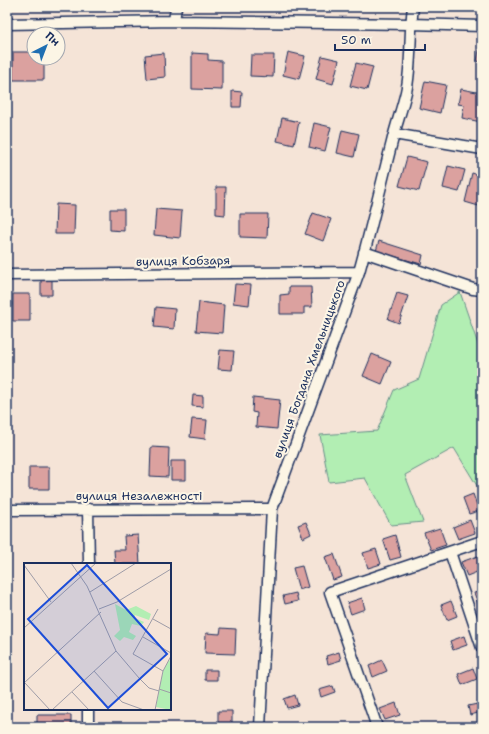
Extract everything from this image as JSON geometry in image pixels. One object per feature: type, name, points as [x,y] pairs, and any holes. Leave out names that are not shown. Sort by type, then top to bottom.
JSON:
[{"type":"street","points":[[174,21],[176,7]]},
{"type":"street","name":"вулиця Богдана Хмельницького","points":[[260,727],[272,509],[359,272],[406,92],[413,7]]},
{"type":"street","points":[[7,24],[174,21],[482,26]]},
{"type":"street","points":[[394,134],[482,149]]},
{"type":"street","points":[[364,252],[473,289],[482,290]]},
{"type":"street","name":"вулиця Кобзаря","points":[[7,275],[359,272]]},
{"type":"street","points":[[88,509],[89,563]]},
{"type":"street","name":"вулиця Незалежності","points":[[7,510],[272,509]]},
{"type":"street","points":[[377,727],[330,592],[482,541]]},
{"type":"street","points":[[450,552],[482,648]]},
{"type":"street","points":[[88,710],[88,727]]},
{"type":"green space","points":[[460,292],[482,356],[482,494],[454,448],[405,475],[423,522],[391,525],[365,478],[329,482],[320,435],[377,431],[394,390],[419,379],[441,305]]},
{"type":"building","points":[[482,34],[482,62],[477,61]]},
{"type":"building","points":[[13,52],[26,52],[26,66],[44,66],[44,80],[13,80]]},
{"type":"building","points":[[288,52],[305,56],[299,79],[283,75]]},
{"type":"building","points":[[164,53],[165,77],[147,79],[145,55]]},
{"type":"building","points":[[192,53],[208,54],[208,60],[222,61],[222,90],[192,89]]},
{"type":"building","points":[[251,55],[274,55],[273,77],[250,76]]},
{"type":"building","points":[[322,56],[339,60],[333,84],[316,79]]},
{"type":"building","points":[[356,63],[373,67],[367,90],[350,86]]},
{"type":"building","points":[[425,81],[446,85],[440,113],[419,108]]},
{"type":"building","points":[[461,89],[482,93],[481,122],[462,118],[464,105],[458,104]]},
{"type":"building","points":[[232,91],[242,92],[241,107],[232,107]]},
{"type":"building","points":[[282,118],[299,122],[294,145],[277,141]]},
{"type":"building","points":[[314,123],[331,127],[325,151],[309,147]]},
{"type":"building","points":[[342,130],[359,134],[354,157],[337,153]]},
{"type":"building","points":[[407,157],[427,162],[419,191],[399,186]]},
{"type":"building","points":[[448,166],[465,170],[459,192],[443,188]]},
{"type":"building","points":[[472,173],[482,176],[482,207],[465,202]]},
{"type":"building","points":[[216,187],[226,187],[225,215],[216,214]]},
{"type":"building","points":[[56,204],[75,205],[74,234],[55,234]]},
{"type":"building","points":[[110,209],[124,209],[124,231],[110,230]]},
{"type":"building","points":[[156,209],[182,211],[180,238],[154,235]]},
{"type":"building","points":[[313,213],[331,219],[323,241],[305,234]]},
{"type":"building","points":[[240,214],[268,214],[267,238],[240,237]]},
{"type":"building","points":[[379,241],[423,255],[421,264],[376,251]]},
{"type":"building","points":[[41,279],[52,279],[52,295],[41,295]]},
{"type":"building","points":[[235,284],[251,285],[249,305],[233,303]]},
{"type":"building","points":[[289,287],[311,287],[312,307],[304,307],[304,314],[280,314],[280,295],[289,294]]},
{"type":"building","points":[[397,293],[408,296],[399,323],[388,319]]},
{"type":"building","points":[[13,294],[30,294],[30,321],[13,321]]},
{"type":"building","points":[[199,302],[224,305],[222,333],[196,331]]},
{"type":"building","points":[[156,307],[175,309],[174,329],[154,327]]},
{"type":"building","points":[[220,350],[234,351],[232,370],[218,369]]},
{"type":"building","points":[[372,354],[391,362],[382,384],[363,376]]},
{"type":"building","points":[[193,395],[203,396],[203,407],[192,406]]},
{"type":"building","points":[[253,397],[280,400],[277,429],[256,427],[257,413],[252,412]]},
{"type":"building","points":[[192,419],[207,420],[205,439],[190,437]]},
{"type":"building","points":[[151,447],[169,448],[168,477],[150,476]]},
{"type":"building","points":[[171,461],[186,461],[186,480],[171,480]]},
{"type":"building","points":[[29,467],[49,467],[49,489],[29,489]]},
{"type":"building","points":[[473,494],[479,511],[469,514],[463,498]]},
{"type":"building","points":[[470,520],[475,533],[458,539],[453,527]]},
{"type":"building","points":[[306,522],[311,534],[303,538],[298,525]]},
{"type":"building","points":[[440,528],[446,545],[431,550],[424,533]]},
{"type":"building","points":[[138,535],[140,563],[115,563],[114,550],[125,550],[124,536]]},
{"type":"building","points":[[395,535],[401,557],[390,560],[383,539]]},
{"type":"building","points":[[376,549],[381,564],[368,568],[363,553]]},
{"type":"building","points":[[334,554],[342,577],[333,580],[325,557]]},
{"type":"building","points":[[478,556],[482,570],[467,576],[461,562]]},
{"type":"building","points":[[302,566],[308,587],[299,590],[293,568]]},
{"type":"building","points":[[482,591],[482,611],[481,611],[474,593]]},
{"type":"building","points":[[296,593],[298,601],[285,604],[283,596]]},
{"type":"building","points":[[362,598],[365,609],[351,614],[347,603]]},
{"type":"building","points":[[451,601],[457,616],[447,620],[441,605]]},
{"type":"building","points":[[221,628],[236,629],[235,654],[205,653],[206,633],[220,634]]},
{"type":"building","points":[[464,636],[467,645],[453,650],[450,641]]},
{"type":"building","points":[[339,652],[341,660],[328,664],[326,656]]},
{"type":"building","points":[[382,660],[387,671],[373,677],[369,666]]},
{"type":"building","points":[[473,668],[477,679],[462,685],[458,674]]},
{"type":"building","points":[[205,670],[217,670],[217,680],[205,680]]},
{"type":"building","points":[[333,686],[335,692],[321,697],[319,690]]},
{"type":"building","points":[[295,695],[298,705],[287,708],[284,699]]},
{"type":"building","points":[[396,703],[400,715],[385,720],[380,709]]},
{"type":"building","points":[[482,703],[482,712],[470,715],[468,706]]},
{"type":"building","points":[[218,711],[232,711],[232,727],[218,727]]},
{"type":"building","points":[[37,715],[71,715],[71,727],[37,727]]}]
